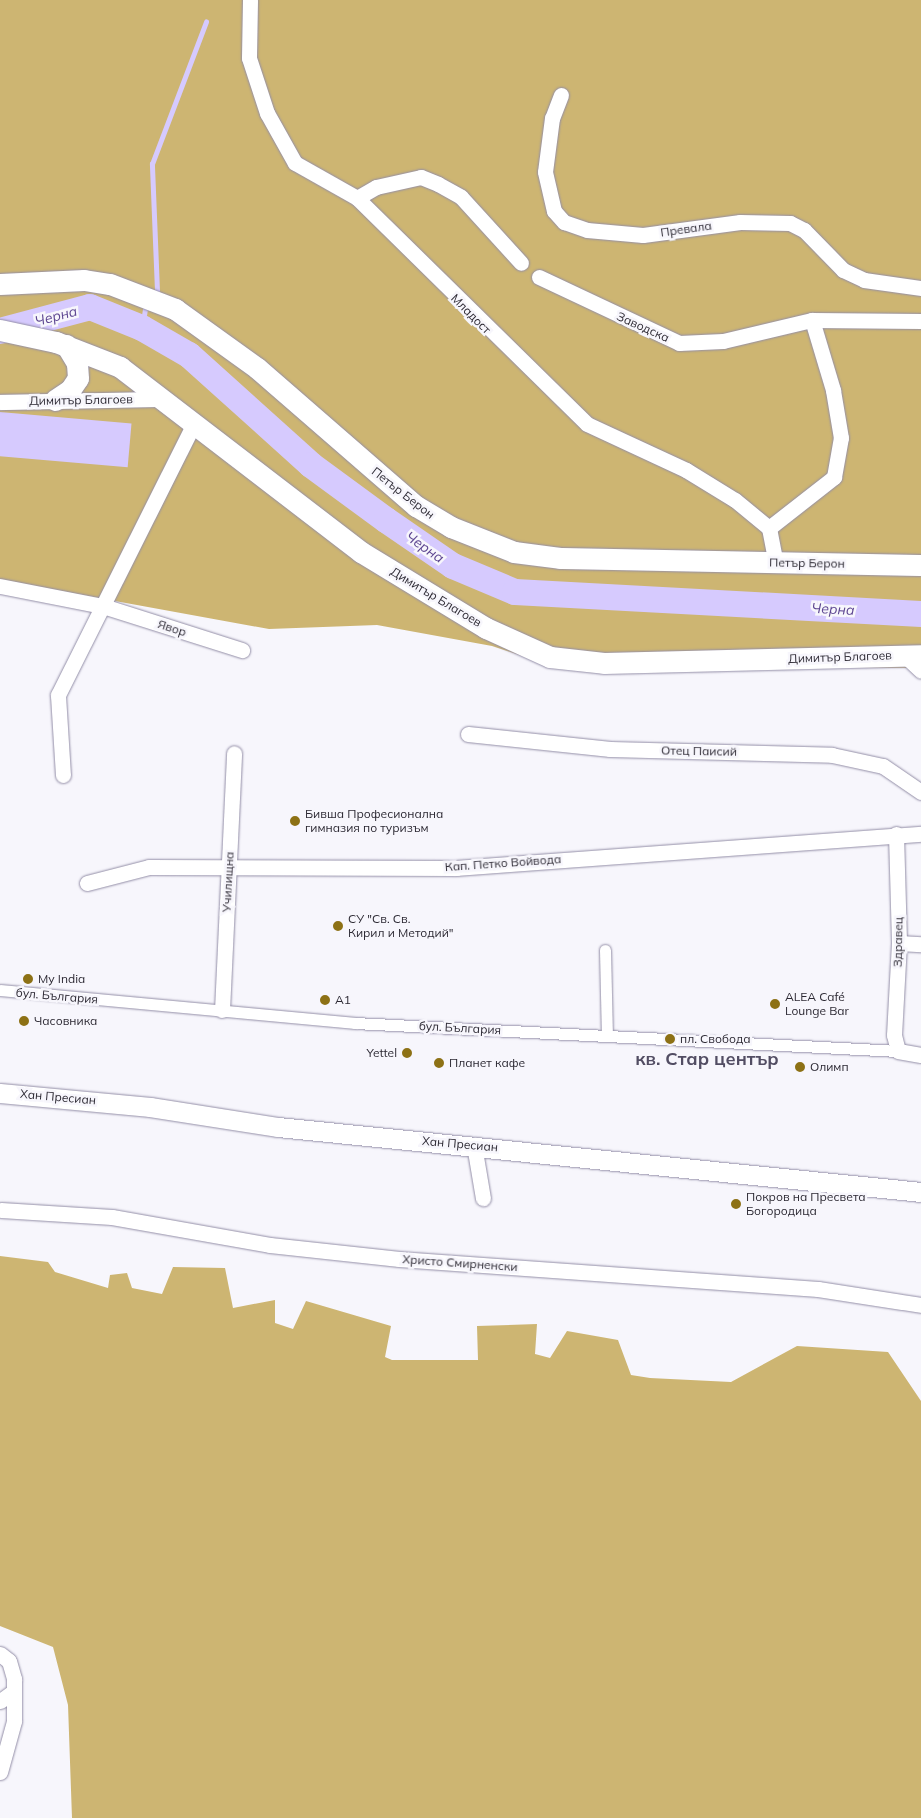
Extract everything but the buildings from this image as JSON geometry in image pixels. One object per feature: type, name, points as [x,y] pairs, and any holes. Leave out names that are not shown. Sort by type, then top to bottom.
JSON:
[{"type":"main road","name":"Петър Берон","points":[[0,284],[84,280],[110,284],[175,309],[257,368],[416,506],[482,541],[543,557],[921,565]]},
{"type":"main road","points":[[0,330],[61,343],[120,367],[165,399]]},
{"type":"main road","points":[[55,400],[70,390],[78,378],[77,363],[61,343]]},
{"type":"main road","name":"Димитър Благоев","points":[[165,399],[361,552],[486,628],[550,657],[604,663],[913,655]]},
{"type":"street","name":"Младост","points":[[250,0],[249,58],[267,113],[295,163],[357,198],[587,424],[686,470],[735,500],[769,528]]},
{"type":"street","name":"Превала","points":[[561,95],[552,118],[544,172],[554,211],[564,222],[587,230],[643,235],[740,222],[790,222],[804,230],[842,270],[864,280],[921,288]]},
{"type":"street","points":[[357,198],[376,187],[421,177],[438,184],[461,198],[521,263]]},
{"type":"street","name":"Заводска","points":[[538,277],[679,343],[723,342],[812,320],[921,321]]},
{"type":"street","points":[[776,563],[769,528],[834,477],[840,431],[812,320]]},
{"type":"street","name":"Димитър Благоев","points":[[0,402],[165,399]]},
{"type":"street","points":[[63,775],[58,694],[195,422]]},
{"type":"street","name":"Явор","points":[[0,586],[103,606],[242,650]]},
{"type":"street","points":[[913,655],[921,671]]},
{"type":"street","name":"Отец Паисий","points":[[468,734],[610,749],[832,755],[883,766],[921,792]]},
{"type":"street","name":"Училищна","points":[[222,1010],[234,753]]},
{"type":"street","name":"Кап. Петко Войвода","points":[[87,882],[149,867],[229,869],[456,868],[896,834],[921,834]]},
{"type":"street","name":"Здравец","points":[[896,834],[899,943],[894,1035],[898,1051]]},
{"type":"street","points":[[899,943],[921,944]]},
{"type":"street","points":[[605,950],[607,1036]]},
{"type":"street","name":"бул. България","points":[[0,990],[222,1010],[607,1036],[898,1051],[921,1055]]},
{"type":"street","name":"Хан Пресиан","points":[[0,1093],[130,1104],[278,1127],[921,1192]]},
{"type":"street","points":[[474,1146],[483,1198]]},
{"type":"street","name":"Христо Смирненски","points":[[1,1210],[112,1217],[270,1245],[399,1259],[818,1289],[921,1305]]},
{"type":"street","points":[[0,1654],[13,1670],[14,1691],[14,1721],[0,1772]]},
{"type":"street","points":[[0,1701],[14,1691]]},
{"type":"shaded area","points":[[0,0],[921,0],[921,668],[550,665],[492,646],[377,625],[269,629],[0,580]]},
{"type":"shaded area","points":[[0,412],[131,424],[128,467],[0,456]]},
{"type":"shaded area","points":[[0,1256],[48,1262],[55,1272],[108,1288],[110,1275],[127,1273],[132,1288],[162,1294],[173,1267],[225,1268],[233,1308],[275,1300],[275,1323],[293,1329],[306,1301],[391,1326],[385,1357],[392,1360],[478,1360],[477,1326],[537,1324],[535,1354],[550,1358],[567,1331],[618,1340],[631,1375],[650,1378],[731,1382],[797,1346],[888,1352],[921,1401],[921,1818],[72,1818],[68,1705],[53,1647],[0,1626]]},
{"type":"waterway","points":[[157,291],[152,164],[206,22]]},
{"type":"waterway","name":"Черна","points":[[0,331],[90,307],[142,328],[189,355],[311,465],[386,520],[453,566],[515,592],[921,614]]},
{"type":"waterway","points":[[142,328],[145,310]]},
{"type":"place","name":"Бивша Професионална гимназия по туризъм","points":[[295,821]]},
{"type":"place","name":"СУ \"Св. Св. Кирил и Методий\"","points":[[338,926]]},
{"type":"place","name":"My India","points":[[28,979]]},
{"type":"place","name":"A1","points":[[325,1000]]},
{"type":"place","name":"ALEA Café Lounge Bar","points":[[775,1004]]},
{"type":"place","name":"Часовника","points":[[24,1021]]},
{"type":"place","name":"пл. Свобода","points":[[670,1039]]},
{"type":"place","name":"Yettel","points":[[407,1053]]},
{"type":"place","name":"Планет кафе","points":[[439,1063]]},
{"type":"place","name":"Олимп","points":[[800,1067]]},
{"type":"place","name":"Покров на Пресвета Богородица","points":[[736,1204]]},
{"type":"district","name":"кв. Стар център","points":[[707,1059]]}]
